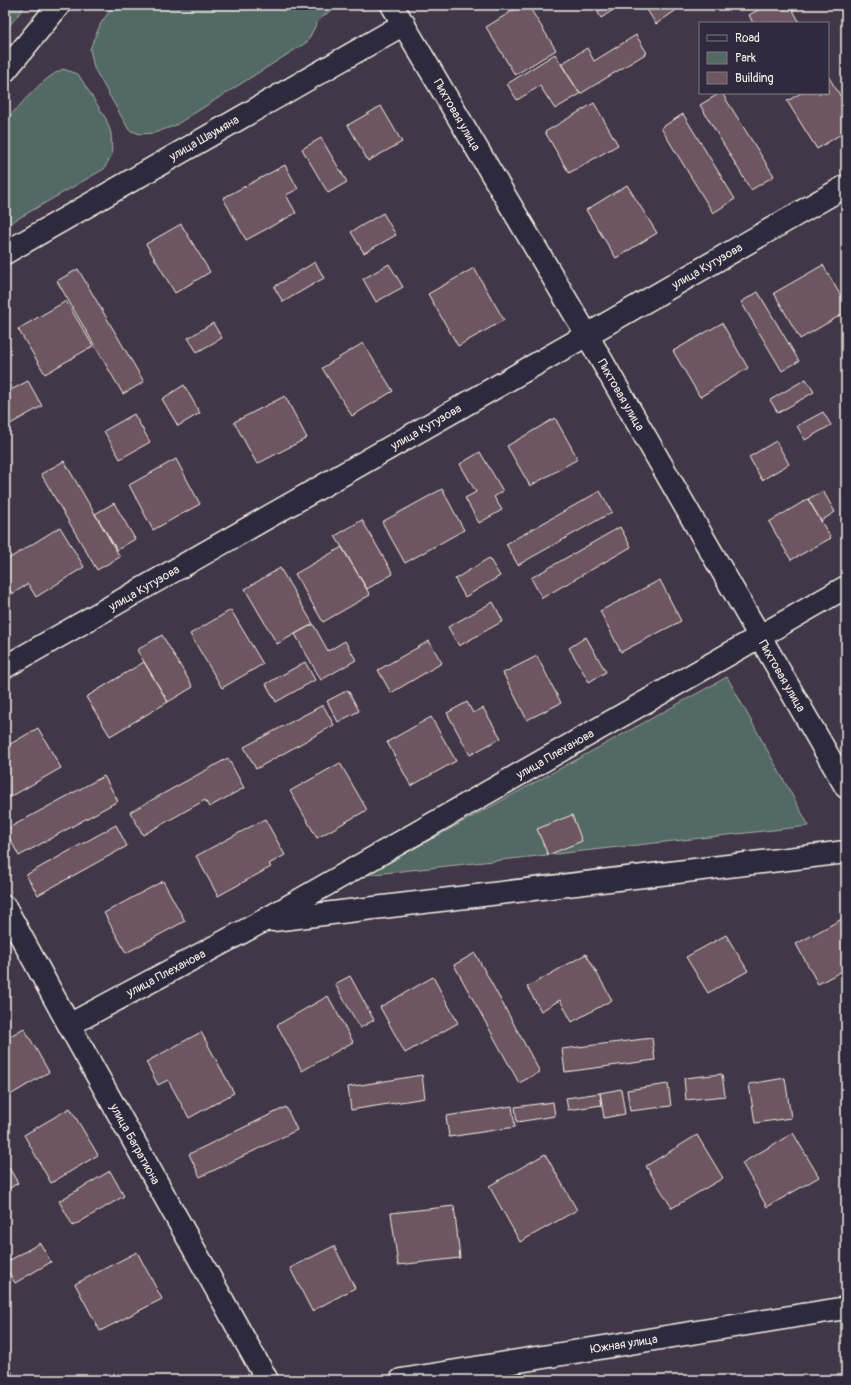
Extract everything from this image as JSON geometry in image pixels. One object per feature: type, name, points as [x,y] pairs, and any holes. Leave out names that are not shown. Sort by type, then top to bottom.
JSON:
[{"type":"street","points":[[5,71],[59,5]]},
{"type":"street","name":"Пихтовая улица","points":[[392,5],[587,335],[846,787]]},
{"type":"street","name":"улица Шаумяна","points":[[5,253],[404,24]]},
{"type":"street","name":"улица Кутузова","points":[[5,667],[846,186]]},
{"type":"street","name":"улица Плеханова","points":[[69,1025],[263,921],[846,587]]},
{"type":"street","name":"улица Плеханова","points":[[263,921],[846,852]]},
{"type":"street","name":"улица Багратиона","points":[[5,908],[267,1380]]},
{"type":"street","name":"Южная улица","points":[[402,1380],[846,1308]]},
{"type":"green space","points":[[5,5],[26,5],[5,31]]},
{"type":"green space","points":[[114,5],[334,5],[332,9],[318,21],[307,42],[174,126],[154,133],[140,134],[129,130],[94,68],[90,49],[101,23]]},
{"type":"green space","points":[[63,69],[78,74],[106,119],[111,133],[112,154],[104,169],[5,226],[5,120],[39,85]]},
{"type":"green space","points":[[727,677],[809,826],[366,875]]},
{"type":"building","points":[[522,5],[528,5],[556,50],[515,75],[486,27]]},
{"type":"building","points":[[594,5],[619,5],[619,6],[601,18]]},
{"type":"building","points":[[644,5],[672,5],[675,11],[656,24]]},
{"type":"building","points":[[767,5],[790,5],[799,22],[752,22],[749,15]]},
{"type":"building","points":[[636,35],[647,53],[580,94],[561,64],[587,48],[594,61]]},
{"type":"building","points":[[555,54],[580,94],[555,109],[540,86],[517,100],[507,84]]},
{"type":"building","points":[[829,78],[846,105],[846,131],[817,149],[787,101],[799,94],[829,94]]},
{"type":"building","points":[[718,94],[723,94],[774,176],[751,190],[700,105]]},
{"type":"building","points":[[594,103],[618,145],[569,173],[545,132]]},
{"type":"building","points":[[381,106],[402,142],[368,161],[348,125]]},
{"type":"building","points":[[683,114],[735,199],[713,213],[661,128]]},
{"type":"building","points":[[321,138],[347,182],[328,193],[302,149]]},
{"type":"building","points":[[285,165],[298,189],[286,195],[296,213],[246,240],[223,198]]},
{"type":"building","points":[[627,185],[657,233],[616,258],[586,210]]},
{"type":"building","points":[[383,213],[396,235],[364,253],[351,232]]},
{"type":"building","points":[[181,224],[210,272],[175,293],[146,244]]},
{"type":"building","points":[[315,262],[324,278],[283,302],[274,287]]},
{"type":"building","points":[[389,264],[403,287],[376,302],[363,279]]},
{"type":"building","points":[[823,265],[846,305],[846,312],[800,339],[774,293]]},
{"type":"building","points":[[474,268],[504,320],[458,346],[428,294]]},
{"type":"building","points":[[78,269],[144,382],[123,394],[57,281]]},
{"type":"building","points":[[758,292],[799,361],[782,371],[741,302]]},
{"type":"building","points":[[66,301],[93,346],[45,374],[18,329]]},
{"type":"building","points":[[213,323],[222,338],[197,352],[188,338]]},
{"type":"building","points":[[722,323],[748,368],[700,397],[673,351]]},
{"type":"building","points":[[363,343],[393,391],[352,416],[322,368]]},
{"type":"building","points":[[806,379],[814,392],[778,413],[770,400]]},
{"type":"building","points":[[28,381],[42,406],[5,427],[5,393]]},
{"type":"building","points":[[184,385],[200,413],[178,426],[162,399]]},
{"type":"building","points":[[285,396],[307,438],[257,464],[234,422]]},
{"type":"building","points":[[823,412],[831,425],[805,440],[797,426]]},
{"type":"building","points":[[134,414],[150,442],[120,459],[104,431]]},
{"type":"building","points":[[555,418],[578,459],[530,486],[507,446]]},
{"type":"building","points":[[776,441],[789,464],[762,480],[749,457]]},
{"type":"building","points":[[480,452],[503,491],[494,497],[502,510],[479,523],[465,498],[476,492],[460,464]]},
{"type":"building","points":[[176,459],[200,504],[153,530],[129,485]]},
{"type":"building","points":[[64,461],[120,557],[97,570],[41,474]]},
{"type":"building","points":[[442,489],[464,530],[405,563],[382,522]]},
{"type":"building","points":[[600,491],[612,512],[518,565],[506,544]]},
{"type":"building","points":[[823,491],[835,512],[821,521],[808,499]]},
{"type":"building","points":[[808,499],[831,538],[791,560],[769,522]]},
{"type":"building","points":[[114,503],[135,539],[117,550],[95,514]]},
{"type":"building","points":[[362,520],[393,574],[367,589],[335,536]]},
{"type":"building","points":[[60,527],[84,567],[36,597],[28,584],[12,594],[5,582],[5,561]]},
{"type":"building","points":[[620,527],[631,547],[542,598],[531,578]]},
{"type":"building","points":[[342,547],[370,595],[323,622],[295,574]]},
{"type":"building","points":[[489,558],[500,576],[465,597],[455,579]]},
{"type":"building","points":[[280,568],[313,624],[277,644],[245,589]]},
{"type":"building","points":[[660,580],[681,621],[621,652],[600,611]]},
{"type":"building","points":[[493,602],[503,621],[459,646],[448,627]]},
{"type":"building","points":[[231,610],[263,664],[222,688],[190,634]]},
{"type":"building","points":[[313,624],[328,651],[345,641],[356,660],[321,680],[295,634]]},
{"type":"building","points":[[162,635],[193,687],[168,702],[137,650]]},
{"type":"building","points":[[586,637],[606,672],[589,682],[569,648]]},
{"type":"building","points":[[429,641],[442,663],[391,693],[378,670]]},
{"type":"building","points":[[537,656],[561,703],[527,720],[503,673]]},
{"type":"building","points":[[144,662],[168,702],[110,736],[86,697]]},
{"type":"building","points":[[305,662],[315,680],[276,702],[266,684]]},
{"type":"building","points":[[348,690],[359,711],[338,722],[327,701]]},
{"type":"building","points":[[467,702],[473,713],[483,708],[501,738],[470,755],[447,713]]},
{"type":"building","points":[[323,705],[334,725],[256,769],[244,747]]},
{"type":"building","points":[[431,717],[456,761],[411,786],[387,742]]},
{"type":"building","points":[[38,728],[61,768],[5,800],[5,747]]},
{"type":"building","points":[[228,758],[244,788],[209,807],[205,800],[143,835],[130,812]]},
{"type":"building","points":[[340,763],[367,810],[317,838],[290,791]]},
{"type":"building","points":[[104,776],[118,801],[19,856],[5,830]]},
{"type":"building","points":[[572,815],[582,841],[548,855],[537,829]]},
{"type":"building","points":[[265,819],[285,855],[269,864],[271,867],[218,896],[196,856]]},
{"type":"building","points":[[116,825],[127,846],[38,895],[26,875]]},
{"type":"building","points":[[163,881],[185,921],[126,953],[104,913]]},
{"type":"building","points":[[842,919],[846,927],[846,969],[818,984],[796,944]]},
{"type":"building","points":[[726,935],[748,971],[708,993],[686,957]]},
{"type":"building","points":[[475,953],[540,1072],[519,1083],[454,965]]},
{"type":"building","points":[[586,954],[612,1000],[572,1022],[560,1000],[541,1011],[527,987]]},
{"type":"building","points":[[350,976],[374,1020],[360,1028],[335,984]]},
{"type":"building","points":[[433,977],[458,1023],[405,1053],[380,1007]]},
{"type":"building","points":[[328,996],[353,1042],[302,1071],[277,1025]]},
{"type":"building","points":[[846,1013],[846,1037],[843,1014]]},
{"type":"building","points":[[24,1028],[49,1072],[5,1098],[5,1039]]},
{"type":"building","points":[[201,1032],[234,1093],[189,1118],[168,1080],[158,1085],[146,1062]]},
{"type":"building","points":[[652,1038],[655,1060],[565,1072],[562,1049]]},
{"type":"building","points":[[722,1074],[725,1096],[686,1100],[684,1078]]},
{"type":"building","points":[[422,1075],[425,1098],[351,1110],[348,1087]]},
{"type":"building","points":[[785,1078],[791,1118],[755,1123],[749,1084]]},
{"type":"building","points":[[668,1084],[671,1106],[630,1111],[627,1090]]},
{"type":"building","points":[[621,1089],[625,1114],[604,1118],[600,1093]]},
{"type":"building","points":[[600,1093],[602,1105],[568,1110],[566,1098]]},
{"type":"building","points":[[553,1102],[555,1116],[517,1122],[515,1107]]},
{"type":"building","points":[[512,1106],[515,1127],[449,1137],[446,1116]]},
{"type":"building","points":[[286,1107],[297,1130],[200,1177],[189,1154]]},
{"type":"building","points":[[70,1108],[98,1155],[51,1183],[24,1135]]},
{"type":"building","points":[[793,1133],[819,1177],[767,1207],[742,1163]]},
{"type":"building","points":[[697,1135],[723,1178],[672,1208],[646,1166]]},
{"type":"building","points":[[545,1154],[577,1210],[520,1242],[489,1186]]},
{"type":"building","points":[[5,1161],[18,1183],[5,1191]]},
{"type":"building","points":[[110,1171],[124,1196],[73,1226],[59,1201]]},
{"type":"building","points":[[454,1206],[460,1258],[398,1265],[391,1213]]},
{"type":"building","points":[[40,1243],[51,1262],[15,1283],[5,1266],[5,1263]]},
{"type":"building","points":[[334,1246],[355,1288],[312,1311],[290,1268]]},
{"type":"building","points":[[137,1252],[162,1299],[100,1331],[75,1284]]},
{"type":"building","points":[[5,1358],[14,1377],[9,1380],[5,1380]]}]
